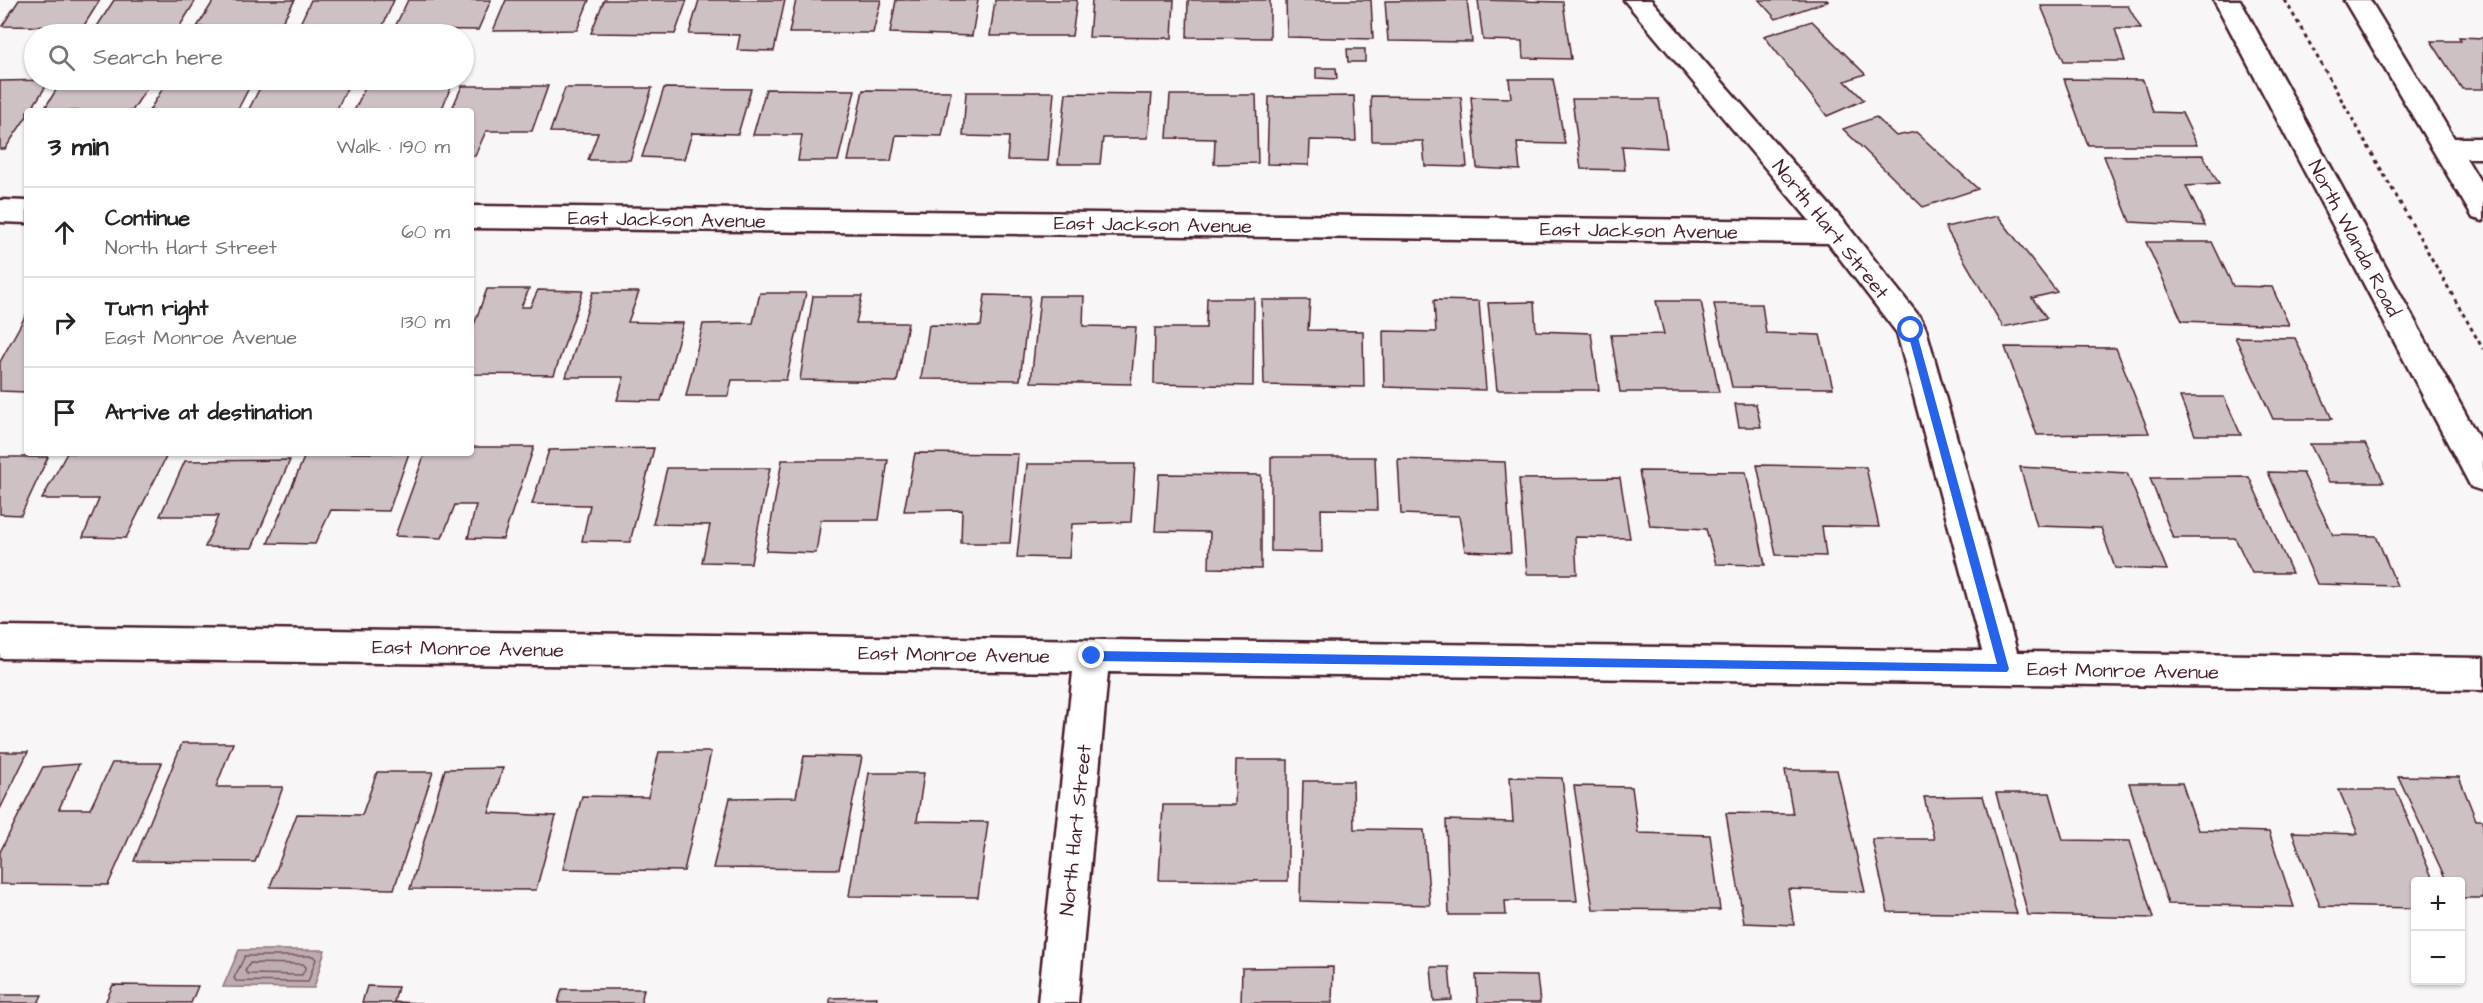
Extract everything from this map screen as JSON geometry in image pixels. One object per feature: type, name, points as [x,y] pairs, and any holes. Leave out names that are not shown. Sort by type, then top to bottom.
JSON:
[{"type":"street","name":"North Hart Street","points":[[1637,0],[1836,232],[1911,330],[2004,669]]},
{"type":"street","name":"North Wanda Road","points":[[2228,0],[2483,477]]},
{"type":"street","points":[[2357,0],[2483,210]]},
{"type":"street","points":[[2446,148],[2483,148]]},
{"type":"street","points":[[0,211],[24,212]]},
{"type":"street","name":"East Jackson Avenue","points":[[474,217],[1836,232]]},
{"type":"street","name":"East Monroe Avenue","points":[[0,642],[2483,674]]},
{"type":"street","name":"North Hart Street","points":[[1058,1003],[1092,656]]},
{"type":"path","points":[[2285,0],[2483,349]]},
{"type":"water","points":[[239,950],[325,950],[314,988],[223,987]]},
{"type":"building","points":[[19,0],[100,0],[85,24],[2,26]]},
{"type":"building","points":[[114,0],[196,0],[181,24],[99,24]]},
{"type":"building","points":[[214,0],[295,0],[281,24],[199,24]]},
{"type":"building","points":[[311,0],[394,0],[384,24],[300,24]]},
{"type":"building","points":[[408,0],[491,0],[478,30],[474,30],[474,24],[396,24]]},
{"type":"building","points":[[506,0],[589,0],[577,30],[493,31]]},
{"type":"building","points":[[604,0],[687,0],[675,34],[591,33]]},
{"type":"building","points":[[699,0],[785,0],[774,51],[737,50],[740,35],[689,34]]},
{"type":"building","points":[[796,0],[881,0],[873,33],[789,33]]},
{"type":"building","points":[[896,0],[978,0],[972,36],[890,33]]},
{"type":"building","points":[[995,0],[1077,0],[1072,36],[990,36]]},
{"type":"building","points":[[1092,0],[1174,0],[1172,38],[1089,37]]},
{"type":"building","points":[[1188,0],[1270,0],[1270,38],[1187,37]]},
{"type":"building","points":[[1286,0],[1371,0],[1373,39],[1287,37]]},
{"type":"building","points":[[1467,0],[1472,42],[1388,41],[1385,1]]},
{"type":"building","points":[[1478,0],[1563,2],[1571,59],[1523,58],[1522,41],[1483,40]]},
{"type":"building","points":[[1759,0],[1827,0],[1828,1],[1776,19]]},
{"type":"building","points":[[2041,6],[2128,6],[2141,29],[2115,29],[2125,61],[2064,61]]},
{"type":"building","points":[[1812,21],[1865,74],[1845,81],[1864,100],[1827,116],[1764,36]]},
{"type":"building","points":[[2459,37],[2483,38],[2483,89],[2462,89],[2431,41],[2461,41]]},
{"type":"building","points":[[1347,49],[1365,49],[1365,62],[1348,62]]},
{"type":"building","points":[[1316,68],[1336,68],[1337,79],[1316,78]]},
{"type":"building","points":[[1509,79],[1553,79],[1565,144],[1517,143],[1520,170],[1477,168],[1471,97],[1511,98]]},
{"type":"building","points":[[2064,79],[2143,80],[2153,112],[2182,113],[2197,145],[2088,145]]},
{"type":"building","points":[[0,81],[24,81],[24,90],[44,90],[32,108],[24,108],[24,120],[5,149],[0,149]]},
{"type":"building","points":[[474,86],[548,86],[532,131],[486,131],[475,156],[474,108],[452,108],[460,90],[474,90]]},
{"type":"building","points":[[565,88],[652,88],[630,160],[588,160],[598,133],[550,132]]},
{"type":"building","points":[[664,88],[751,89],[738,134],[692,133],[684,159],[642,157]]},
{"type":"building","points":[[766,89],[855,90],[838,161],[798,161],[802,135],[753,135]]},
{"type":"building","points":[[56,90],[146,90],[134,108],[45,108]]},
{"type":"building","points":[[162,90],[248,90],[239,108],[151,108]]},
{"type":"building","points":[[259,90],[346,90],[337,108],[250,108]]},
{"type":"building","points":[[364,90],[450,90],[442,108],[355,108]]},
{"type":"building","points":[[863,90],[951,91],[942,136],[896,135],[891,161],[848,161]]},
{"type":"building","points":[[966,92],[1054,92],[1048,161],[1007,160],[1009,137],[963,136]]},
{"type":"building","points":[[1066,93],[1152,94],[1148,138],[1103,138],[1100,164],[1058,164]]},
{"type":"building","points":[[1170,95],[1256,95],[1258,163],[1214,164],[1215,139],[1167,138]]},
{"type":"building","points":[[1354,96],[1356,141],[1310,140],[1309,165],[1267,164],[1269,97]]},
{"type":"building","points":[[1371,96],[1461,97],[1467,167],[1425,166],[1423,141],[1372,141]]},
{"type":"building","points":[[1572,99],[1659,99],[1667,148],[1622,146],[1625,170],[1581,169]]},
{"type":"building","points":[[1876,117],[1896,136],[1916,132],[1978,189],[1923,207],[1843,129]]},
{"type":"building","points":[[2203,155],[2219,184],[2186,186],[2205,226],[2130,222],[2104,156]]},
{"type":"building","points":[[1998,216],[2057,292],[2032,298],[2047,318],[2003,327],[1945,227]]},
{"type":"building","points":[[2146,242],[2212,242],[2233,286],[2272,287],[2289,325],[2182,321]]},
{"type":"building","points":[[487,289],[529,289],[521,307],[530,307],[538,290],[583,291],[554,375],[474,374],[474,325]]},
{"type":"building","points":[[593,292],[639,292],[628,322],[683,323],[661,401],[617,400],[624,377],[566,377]]},
{"type":"building","points":[[760,293],[806,293],[786,380],[732,380],[728,396],[686,396],[703,324],[753,323]]},
{"type":"building","points":[[985,295],[1030,296],[1020,380],[921,379],[929,325],[981,326]]},
{"type":"building","points":[[813,296],[862,296],[856,323],[908,323],[897,382],[800,380]]},
{"type":"building","points":[[1040,296],[1084,296],[1083,326],[1136,327],[1131,384],[1031,382]]},
{"type":"building","points":[[1207,298],[1254,298],[1253,386],[1154,384],[1155,328],[1206,328]]},
{"type":"building","points":[[1262,300],[1310,300],[1308,330],[1363,331],[1364,387],[1264,385]]},
{"type":"building","points":[[1434,300],[1479,301],[1486,390],[1384,387],[1383,331],[1436,332]]},
{"type":"building","points":[[1656,301],[1701,301],[1719,392],[1620,392],[1611,335],[1664,334]]},
{"type":"building","points":[[1534,302],[1536,331],[1591,333],[1599,390],[1497,390],[1488,303]]},
{"type":"building","points":[[1714,304],[1762,304],[1766,333],[1820,335],[1833,388],[1732,387]]},
{"type":"building","points":[[24,318],[24,392],[0,391],[0,362]]},
{"type":"building","points":[[2235,337],[2295,338],[2332,419],[2273,419]]},
{"type":"building","points":[[2005,347],[2116,348],[2149,433],[2037,435]]},
{"type":"building","points":[[2180,397],[2224,397],[2241,435],[2195,435]]},
{"type":"building","points":[[1735,404],[1756,404],[1761,427],[1739,427]]},
{"type":"building","points":[[2310,444],[2365,444],[2384,482],[2329,482]]},
{"type":"building","points":[[474,447],[534,447],[503,539],[468,538],[476,505],[455,505],[442,538],[395,536],[424,456],[474,456]]},
{"type":"building","points":[[654,448],[630,542],[582,541],[590,505],[532,504],[549,450]]},
{"type":"building","points":[[915,453],[1018,454],[1010,543],[961,543],[962,510],[904,511]]},
{"type":"building","points":[[65,456],[167,456],[126,538],[83,537],[99,499],[42,499]]},
{"type":"building","points":[[305,456],[408,456],[389,511],[331,510],[315,544],[268,543]]},
{"type":"building","points":[[0,457],[48,457],[21,515],[0,514]]},
{"type":"building","points":[[1271,457],[1375,457],[1377,510],[1321,509],[1322,552],[1271,551]]},
{"type":"building","points":[[1398,459],[1505,462],[1511,553],[1465,551],[1459,516],[1401,514]]},
{"type":"building","points":[[290,460],[252,548],[205,547],[218,516],[160,516],[185,461]]},
{"type":"building","points":[[782,460],[888,460],[879,520],[821,520],[816,553],[766,551]]},
{"type":"building","points":[[1027,464],[1135,464],[1131,522],[1072,524],[1069,558],[1017,557]]},
{"type":"building","points":[[1757,465],[1866,467],[1879,527],[1822,526],[1826,556],[1776,555]]},
{"type":"building","points":[[2020,467],[2127,473],[2167,570],[2115,568],[2101,528],[2037,526]]},
{"type":"building","points":[[667,468],[770,468],[751,563],[702,562],[710,525],[653,524]]},
{"type":"building","points":[[1639,471],[1746,472],[1765,565],[1716,564],[1706,529],[1650,526]]},
{"type":"building","points":[[2268,472],[2303,473],[2333,535],[2376,536],[2397,586],[2317,584]]},
{"type":"building","points":[[1159,474],[1261,475],[1261,569],[1209,568],[1210,532],[1155,531]]},
{"type":"building","points":[[2249,477],[2292,573],[2252,573],[2235,538],[2173,538],[2150,478]]},
{"type":"building","points":[[1620,478],[1630,538],[1575,537],[1577,574],[1527,574],[1519,479]]},
{"type":"building","points":[[182,743],[233,743],[216,787],[283,787],[255,862],[134,861]]},
{"type":"building","points":[[0,752],[28,752],[0,809]]},
{"type":"building","points":[[659,752],[711,752],[684,871],[563,869],[582,796],[648,797]]},
{"type":"building","points":[[804,756],[862,757],[839,869],[713,868],[730,798],[796,797]]},
{"type":"building","points":[[1236,760],[1288,760],[1288,881],[1159,880],[1163,805],[1235,805]]},
{"type":"building","points":[[112,763],[162,763],[108,885],[0,884],[0,852],[43,767],[79,764],[59,809],[90,809]]},
{"type":"building","points":[[503,768],[489,813],[556,816],[536,890],[410,889],[445,769]]},
{"type":"building","points":[[1785,770],[1837,770],[1865,892],[1788,889],[1794,925],[1744,923],[1726,813],[1793,814]]},
{"type":"building","points":[[377,772],[433,772],[394,889],[270,887],[297,814],[362,815]]},
{"type":"building","points":[[869,773],[924,773],[917,821],[988,822],[978,897],[849,896]]},
{"type":"building","points":[[2398,776],[2459,777],[2476,820],[2483,820],[2483,898],[2465,898],[2465,877],[2445,877]]},
{"type":"building","points":[[1510,777],[1562,778],[1577,901],[1505,901],[1506,915],[1449,915],[1446,820],[1513,822]]},
{"type":"building","points":[[1303,781],[1353,781],[1354,829],[1424,830],[1430,905],[1300,901]]},
{"type":"building","points":[[2129,783],[2182,783],[2198,830],[2269,832],[2294,907],[2168,904]]},
{"type":"building","points":[[1574,786],[1632,787],[1638,833],[1710,835],[1720,910],[1593,909]]},
{"type":"building","points":[[2339,790],[2396,790],[2432,877],[2411,877],[2411,908],[2320,906],[2292,832],[2358,834]]},
{"type":"building","points":[[1996,793],[2050,793],[2063,840],[2130,841],[2153,918],[2028,915]]},
{"type":"building","points":[[1983,796],[2017,914],[1888,912],[1872,839],[1934,839],[1924,797]]},
{"type":"building","points":[[1333,967],[1332,1003],[1241,1003],[1242,968]]},
{"type":"building","points":[[1431,967],[1449,967],[1452,1000],[1434,1001]]},
{"type":"building","points":[[1476,975],[1537,976],[1540,1003],[1478,1003]]},
{"type":"building","points":[[113,985],[198,986],[191,1003],[105,1003]]},
{"type":"building","points":[[367,986],[398,987],[394,1002],[422,1003],[362,1003]]},
{"type":"building","points":[[562,989],[644,989],[641,1003],[558,1003]]},
{"type":"building","points":[[0,995],[42,995],[38,1003],[0,1003]]},
{"type":"building","points":[[877,997],[876,1003],[830,1003],[830,998]]},
{"type":"route","points":[[1092,656],[2004,669],[1911,330]]}]
